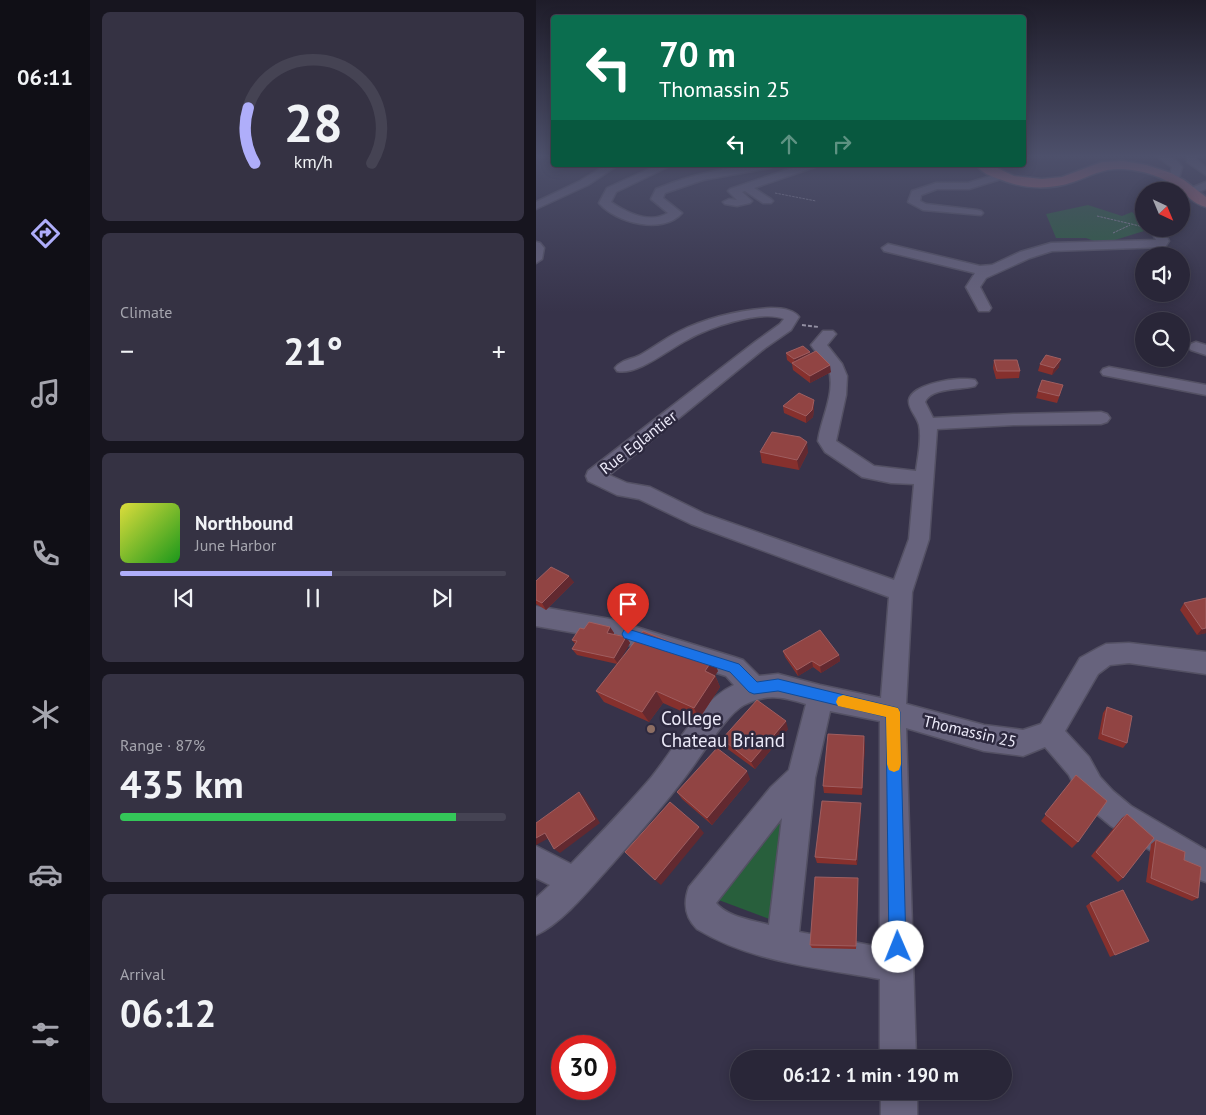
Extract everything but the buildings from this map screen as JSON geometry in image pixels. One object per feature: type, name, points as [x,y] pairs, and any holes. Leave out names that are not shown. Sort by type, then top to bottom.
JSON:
[{"type":"street","points":[[611,208],[616,212],[637,219],[662,220],[671,218],[676,213],[669,208]]},
{"type":"street","points":[[932,208],[977,213]]},
{"type":"street","points":[[984,308],[973,287],[981,275],[1025,255],[1051,247],[1161,244],[1163,241],[1161,238]]},
{"type":"street","points":[[536,246],[538,248],[536,259]]},
{"type":"street","points":[[888,248],[964,268],[996,269]]},
{"type":"street","points":[[622,368],[649,357],[689,333],[746,315],[783,312],[792,317],[786,327]]},
{"type":"street","name":"Rue Eglantier","points":[[786,327],[753,350],[595,476],[624,490],[643,492],[698,519],[901,592]]},
{"type":"street","points":[[828,334],[819,345],[822,351],[835,364],[840,388],[827,441],[831,448],[869,472],[891,476],[924,478]]},
{"type":"street","points":[[1108,372],[1206,390]]},
{"type":"street","points":[[898,1050],[893,712],[901,592],[919,539],[929,436],[928,424],[917,400],[919,396],[934,388],[969,383]]},
{"type":"street","points":[[928,424],[1035,418],[1101,418]]},
{"type":"street","points":[[536,616],[610,629],[734,668],[754,688]]},
{"type":"street","points":[[1206,663],[1129,653],[1106,655],[1090,666],[1050,734],[1079,766],[1090,787],[1103,801],[1121,816],[1206,867]]},
{"type":"street","name":"Thomassin 25","points":[[536,919],[575,883],[660,788],[711,720],[732,698],[754,688],[778,685],[820,697],[893,712],[984,738],[1023,743],[1050,734]]},
{"type":"street","points":[[782,945],[801,778],[820,697]]},
{"type":"street","points":[[801,778],[781,797],[700,898],[700,907],[703,914],[712,922],[782,945],[898,966]]},
{"type":"street","points":[[536,861],[575,883]]},
{"type":"street","points":[[898,1100],[899,1115]]},
{"type":"path","points":[[1097,216],[1135,225]]},
{"type":"path","points":[[1111,233],[1130,224]]},
{"type":"path","points":[[786,327],[811,324],[824,329],[828,334]]},
{"type":"green space","points":[[1074,208],[1097,208],[1122,216],[1132,212],[1135,215],[1135,234],[1102,244],[1086,238],[1056,238],[1046,214]]},
{"type":"green space","points":[[792,796],[772,920],[716,899]]},
{"type":"slow traffic","points":[[843,702],[893,712],[894,764]]},
{"type":"place","name":"College Chateau Briand","points":[[651,729]]},
{"type":"route","points":[[628,634],[734,668],[754,688],[778,685],[820,697],[893,712],[898,947]]}]
